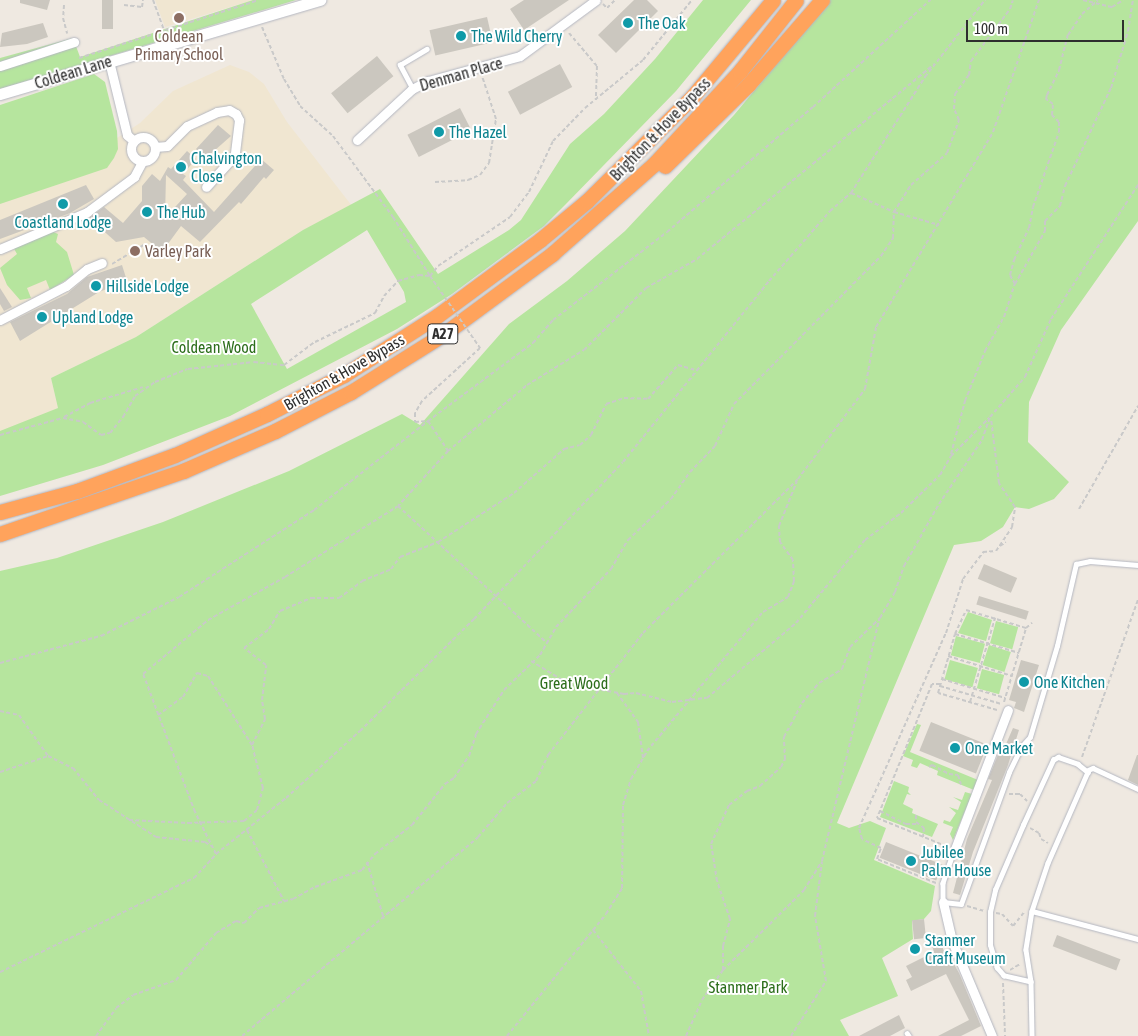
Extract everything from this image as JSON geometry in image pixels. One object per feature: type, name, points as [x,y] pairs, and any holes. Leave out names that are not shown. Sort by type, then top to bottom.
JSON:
[{"type":"highway","name":"Brighton & Hove Bypass","points":[[0,512],[77,491],[148,465],[267,414],[344,375],[437,316],[526,252],[587,201],[692,97],[773,0]]},
{"type":"highway","name":"Brighton & Hove Bypass","points":[[0,534],[183,471],[351,392],[487,304],[600,214],[706,109],[796,0]]},
{"type":"highway","name":"A27","points":[[600,214],[660,171],[748,85],[822,0]]},
{"type":"street","name":"Coldean Lane","points":[[0,94],[169,42],[320,0]]},
{"type":"street","name":"Denman Place","points":[[357,140],[412,89],[428,81],[479,69],[520,56],[563,27],[598,0]]},
{"type":"street","name":"Coldean Lane","points":[[0,66],[72,43]]},
{"type":"street","points":[[109,61],[127,135],[134,141]]},
{"type":"street","points":[[155,147],[167,146],[187,126],[217,112],[229,110],[236,114],[239,120],[235,155],[206,187]]},
{"type":"street","points":[[134,141],[148,138],[155,147]]},
{"type":"street","points":[[134,141],[131,152],[142,162]]},
{"type":"street","points":[[0,249],[87,212],[134,177],[142,162],[152,158],[155,147]]},
{"type":"street","points":[[0,320],[66,286],[87,269],[103,265]]},
{"type":"street","points":[[953,852],[1006,708]]},
{"type":"street","points":[[943,902],[955,950],[992,1036]]},
{"type":"lane","points":[[412,89],[400,65],[428,49]]},
{"type":"lane","points":[[953,852],[943,882],[943,902],[961,904],[1021,747],[1030,737],[1057,646],[1076,564],[1090,561],[1138,565]]},
{"type":"lane","points":[[1030,982],[1004,976],[997,968],[990,945],[990,912],[995,890],[1053,760],[1067,758],[1088,770],[1093,768],[1138,789]]},
{"type":"lane","points":[[1032,1036],[1028,932],[1032,911],[1055,846],[1088,770]]},
{"type":"lane","points":[[1032,911],[1138,939]]},
{"type":"path","points":[[124,5],[142,7],[144,0]]},
{"type":"path","points":[[153,0],[169,42]]},
{"type":"path","points":[[64,5],[63,18],[76,59],[260,0]]},
{"type":"path","points":[[598,0],[607,8],[615,0]]},
{"type":"path","points":[[430,276],[438,266],[510,217],[529,192],[553,141],[596,100],[643,60],[692,0]]},
{"type":"path","points":[[0,663],[101,636],[179,597],[314,510],[428,421],[533,343],[553,320],[667,232],[858,68],[930,0]]},
{"type":"path","points":[[0,972],[194,878],[216,854],[247,830],[360,731],[495,596],[623,462],[696,370],[830,211],[851,194],[937,61],[985,0]]},
{"type":"path","points":[[96,1036],[112,1013],[133,994],[176,980],[216,933],[236,922],[244,923],[259,908],[284,901],[362,870],[367,862],[412,825],[445,784],[454,778],[469,756],[476,734],[504,690],[531,660],[540,655],[556,627],[611,569],[628,540],[671,499],[690,472],[715,446],[734,404],[881,256],[893,238],[894,212],[911,185],[947,153],[959,120],[954,109],[955,94],[969,74],[971,61],[1010,9],[1013,0]]},
{"type":"path","points":[[242,1036],[384,919],[478,837],[507,804],[536,781],[548,754],[643,634],[798,479],[865,389],[876,327],[939,226],[992,132],[1039,0]]},
{"type":"path","points":[[1083,0],[1097,1],[1112,6],[1123,0]]},
{"type":"path","points":[[951,456],[965,402],[985,351],[1004,317],[1015,284],[1045,231],[1045,221],[1060,206],[1065,186],[1111,88],[1128,31],[1133,0]]},
{"type":"path","points":[[1015,284],[1010,275],[1014,260],[1029,228],[1032,207],[1059,132],[1059,122],[1052,115],[1053,104],[1046,99],[1047,95],[1059,70],[1068,35],[1082,14],[1097,1]]},
{"type":"path","points":[[258,16],[284,79],[300,106],[333,136],[393,217],[430,276],[480,348],[422,401],[415,413],[416,422],[428,421]]},
{"type":"path","points":[[563,27],[596,66],[596,100]]},
{"type":"path","points":[[216,854],[200,823],[143,674],[208,620],[285,577],[398,506],[448,451],[527,385],[584,350],[646,288],[697,259],[937,61]]},
{"type":"path","points":[[435,182],[468,180],[480,175],[489,163],[496,119],[479,69]]},
{"type":"path","points":[[531,660],[569,684],[672,702],[690,702],[706,698],[796,623],[865,540],[901,513],[940,475],[951,456],[1025,377],[1051,319],[1138,185]]},
{"type":"path","points":[[851,194],[894,212],[939,226]]},
{"type":"path","points":[[103,265],[123,260],[144,245]]},
{"type":"path","points":[[0,435],[63,418],[90,403],[146,387],[188,369],[254,362],[284,365],[315,342],[375,313],[384,296],[398,281],[419,275],[430,276]]},
{"type":"path","points":[[252,745],[266,719],[262,700],[266,665],[244,648],[269,629],[280,612],[311,598],[339,598],[362,582],[391,569],[400,557],[438,542],[514,493],[564,449],[580,445],[591,436],[606,404],[624,398],[648,400],[678,365],[696,370]]},
{"type":"path","points":[[63,418],[83,422],[102,435],[110,433],[146,387]]},
{"type":"path","points":[[1078,508],[1138,406]]},
{"type":"path","points":[[990,416],[999,482],[1015,507],[1012,527],[1000,546]]},
{"type":"path","points":[[723,970],[723,946],[730,919],[713,861],[711,844],[717,829],[729,805],[748,790],[760,786],[781,767],[785,759],[784,737],[802,703],[819,683],[842,669],[850,647],[880,618],[895,592],[904,566],[939,504],[982,440],[990,416]]},
{"type":"path","points":[[428,421],[448,451]]},
{"type":"path","points":[[507,1036],[593,930],[622,888],[623,805],[631,779],[643,759],[764,612],[788,598],[794,581],[793,560],[780,542],[779,526],[798,479]]},
{"type":"path","points":[[398,506],[547,643]]},
{"type":"path","points":[[943,882],[936,883],[877,858],[881,848],[862,838],[859,828],[946,633],[963,579],[984,552],[992,553],[1006,542]]},
{"type":"path","points":[[1081,759],[1138,600]]},
{"type":"path","points":[[1006,708],[1002,711],[938,693],[955,634],[966,610],[1026,628]]},
{"type":"path","points":[[791,1036],[826,981],[815,916],[822,861],[880,618]]},
{"type":"path","points":[[970,702],[995,618]]},
{"type":"path","points":[[1006,708],[1005,698],[1026,628],[1032,623]]},
{"type":"path","points":[[955,634],[1019,653]]},
{"type":"path","points":[[948,656],[1012,676]]},
{"type":"path","points":[[129,820],[200,823],[244,821],[257,810],[263,788],[252,745],[208,676],[197,673],[182,697],[158,715]]},
{"type":"path","points":[[942,680],[1005,698]]},
{"type":"path","points":[[953,852],[877,818],[932,684],[940,685],[1006,708]]},
{"type":"path","points":[[616,692],[638,722],[643,759]]},
{"type":"path","points":[[0,711],[19,715],[48,756],[74,768],[99,800],[129,820],[156,837],[205,842],[216,854]]},
{"type":"path","points":[[0,772],[48,756]]},
{"type":"path","points":[[929,767],[938,766],[949,774],[958,775],[962,785]]},
{"type":"path","points":[[1002,793],[1020,794],[1032,806]]},
{"type":"path","points":[[880,810],[906,824],[918,824],[924,828],[923,837]]},
{"type":"path","points":[[916,815],[918,824]]},
{"type":"path","points":[[1023,826],[1039,833],[1041,839],[1055,846]]},
{"type":"path","points":[[247,830],[284,901]]},
{"type":"path","points":[[686,1036],[702,1000],[723,970],[804,890],[822,861]]},
{"type":"path","points":[[367,862],[384,919]]},
{"type":"path","points":[[961,904],[1002,914],[1013,926],[1021,913],[1032,911]]},
{"type":"path","points":[[593,930],[641,991],[649,1036]]},
{"type":"path","points":[[1006,1036],[1002,1009],[1004,976],[1017,964],[1028,963]]},
{"type":"shaded area","name":"Coldean Primary School","points":[[155,0],[253,0],[165,27]]},
{"type":"shaded area","name":"Varley Park","points":[[230,65],[249,72],[264,84],[287,122],[352,206],[303,230],[136,337],[51,378],[58,408],[0,435],[0,175],[100,149],[140,123],[173,91]]},
{"type":"green space","points":[[253,0],[296,0],[0,89],[0,58],[73,38],[80,57]]},
{"type":"green space","name":"Coldean Wood","points":[[703,0],[751,0],[676,91],[544,226],[452,294],[397,329],[230,416],[103,465],[0,496],[0,431],[58,408],[51,378],[136,337],[303,230],[380,189],[438,274],[509,230],[521,220],[570,144],[604,114],[655,59]],"holes":[[[367,230],[404,292],[406,302],[287,369],[251,304]]]},
{"type":"green space","name":"Great Wood","points":[[830,0],[1138,0],[1138,221],[1061,330],[1029,402],[1028,442],[1069,482],[1054,499],[1029,509],[1015,507],[1003,527],[981,541],[954,545],[837,823],[849,828],[870,821],[886,828],[874,860],[935,886],[931,911],[924,919],[912,921],[913,939],[882,958],[898,996],[840,1020],[849,1036],[0,1036],[0,571],[57,558],[163,522],[289,471],[402,414],[420,425],[509,324],[567,281],[625,231],[734,115]]},
{"type":"green space","points":[[94,74],[105,82],[117,131],[118,149],[107,168],[0,204],[0,105]]},
{"type":"green space","points":[[51,231],[58,234],[56,242],[67,252],[74,275],[50,290],[46,280],[27,288],[31,298],[20,300],[7,285],[0,268],[17,254],[13,247]]},
{"type":"green space","points":[[968,612],[992,620],[986,641],[958,633]]},
{"type":"green space","points":[[996,621],[1018,627],[1012,649],[990,643]]},
{"type":"green space","points":[[956,636],[985,644],[980,663],[951,655]]},
{"type":"green space","points":[[989,645],[1011,652],[1004,672],[983,665]]},
{"type":"green space","points":[[950,660],[978,668],[972,687],[944,679]]},
{"type":"green space","points":[[982,669],[1004,675],[999,694],[977,688]]},
{"type":"green space","points":[[917,724],[921,725],[910,752],[978,780],[974,790],[937,775],[938,771],[920,763],[917,768],[911,766],[913,760],[903,756]]},
{"type":"green space","points":[[894,781],[909,787],[908,792],[911,795],[907,794],[903,804],[913,809],[912,813],[938,824],[932,837],[880,817]]},
{"type":"green space","points":[[965,792],[972,794],[953,840],[950,834],[953,827],[943,823],[944,820],[950,822],[956,813],[949,807],[958,810],[961,802],[953,797],[962,800]]},
{"type":"building","points":[[20,0],[50,0],[47,10],[20,3]]},
{"type":"building","points":[[102,0],[113,0],[113,29],[102,29]]},
{"type":"building","points":[[524,0],[569,0],[524,30],[510,9]]},
{"type":"building","name":"The Oak","points":[[634,0],[647,0],[658,11],[616,53],[598,35]]},
{"type":"building","name":"The Wild Cherry","points":[[487,17],[493,42],[435,56],[430,30]]},
{"type":"building","points":[[43,23],[48,37],[27,44],[0,47],[2,33]]},
{"type":"building","points":[[377,56],[393,76],[348,113],[331,93]]},
{"type":"building","points":[[560,64],[572,87],[520,115],[508,92]]},
{"type":"building","name":"The Hazel","points":[[460,108],[471,130],[419,157],[407,135]]},
{"type":"building","points":[[218,125],[231,136],[206,158],[196,149]]},
{"type":"building","points":[[187,151],[196,159],[183,174],[186,176],[183,180],[214,212],[261,159],[274,170],[266,179],[264,177],[241,204],[239,202],[200,242],[181,226],[162,252],[144,237],[116,242],[89,218],[104,207],[123,223],[142,201],[142,186],[152,174],[160,181],[168,167],[171,169]],"holes":[[[166,175],[187,194],[165,218]]]},
{"type":"building","name":"Coastland Lodge","points":[[86,185],[94,199],[70,213],[0,239],[0,220]]},
{"type":"building","points":[[122,265],[127,281],[99,292],[20,341],[10,322],[67,294],[87,277]]},
{"type":"building","points":[[0,288],[12,307],[4,311],[0,304]]},
{"type":"building","points":[[984,564],[1017,578],[1011,593],[978,579]]},
{"type":"building","points":[[979,596],[1029,611],[1026,620],[976,605]]},
{"type":"building","name":"One Kitchen","points":[[1021,660],[1039,665],[1024,712],[1014,708],[1016,702],[1009,700]]},
{"type":"building","name":"One Market","points":[[931,722],[988,745],[976,774],[919,751]]},
{"type":"building","points":[[1013,728],[1019,730],[1008,765],[973,852],[960,895],[953,893],[967,839],[992,780],[988,779],[1000,750],[1003,751]]},
{"type":"building","points":[[1138,755],[1138,785],[1128,780]]},
{"type":"building","name":"Jubilee Palm House","points":[[886,842],[943,865],[936,881],[880,858]]},
{"type":"building","points":[[924,919],[926,938],[914,939],[912,920]]},
{"type":"building","points":[[1057,935],[1120,959],[1116,971],[1053,946]]},
{"type":"building","points":[[940,940],[947,960],[951,959],[959,973],[981,1026],[961,1036],[938,1036],[969,1020],[946,974],[911,991],[906,980],[912,977],[906,966],[934,952],[931,943]]},
{"type":"building","points":[[899,1015],[905,1028],[890,1036],[859,1036]]},
{"type":"place","name":"Coldean Primary School","points":[[179,18]]},
{"type":"place","name":"The Oak","points":[[628,23]]},
{"type":"place","name":"The Wild Cherry","points":[[461,36]]},
{"type":"place","name":"The Hazel","points":[[439,132]]},
{"type":"place","name":"Chalvington Close","points":[[181,167]]},
{"type":"place","name":"Coastland Lodge","points":[[63,204]]},
{"type":"place","name":"The Hub","points":[[147,212]]},
{"type":"place","name":"Varley Park","points":[[135,251]]},
{"type":"place","name":"Hillside Lodge","points":[[96,286]]},
{"type":"place","name":"Upland Lodge","points":[[42,317]]},
{"type":"place","name":"One Kitchen","points":[[1024,682]]},
{"type":"place","name":"One Market","points":[[955,748]]},
{"type":"place","name":"Jubilee Palm House","points":[[911,861]]},
{"type":"place","name":"Stanmer Craft Museum","points":[[915,949]]},
{"type":"park label","name":"Stanmer Park","points":[[748,987]]}]
